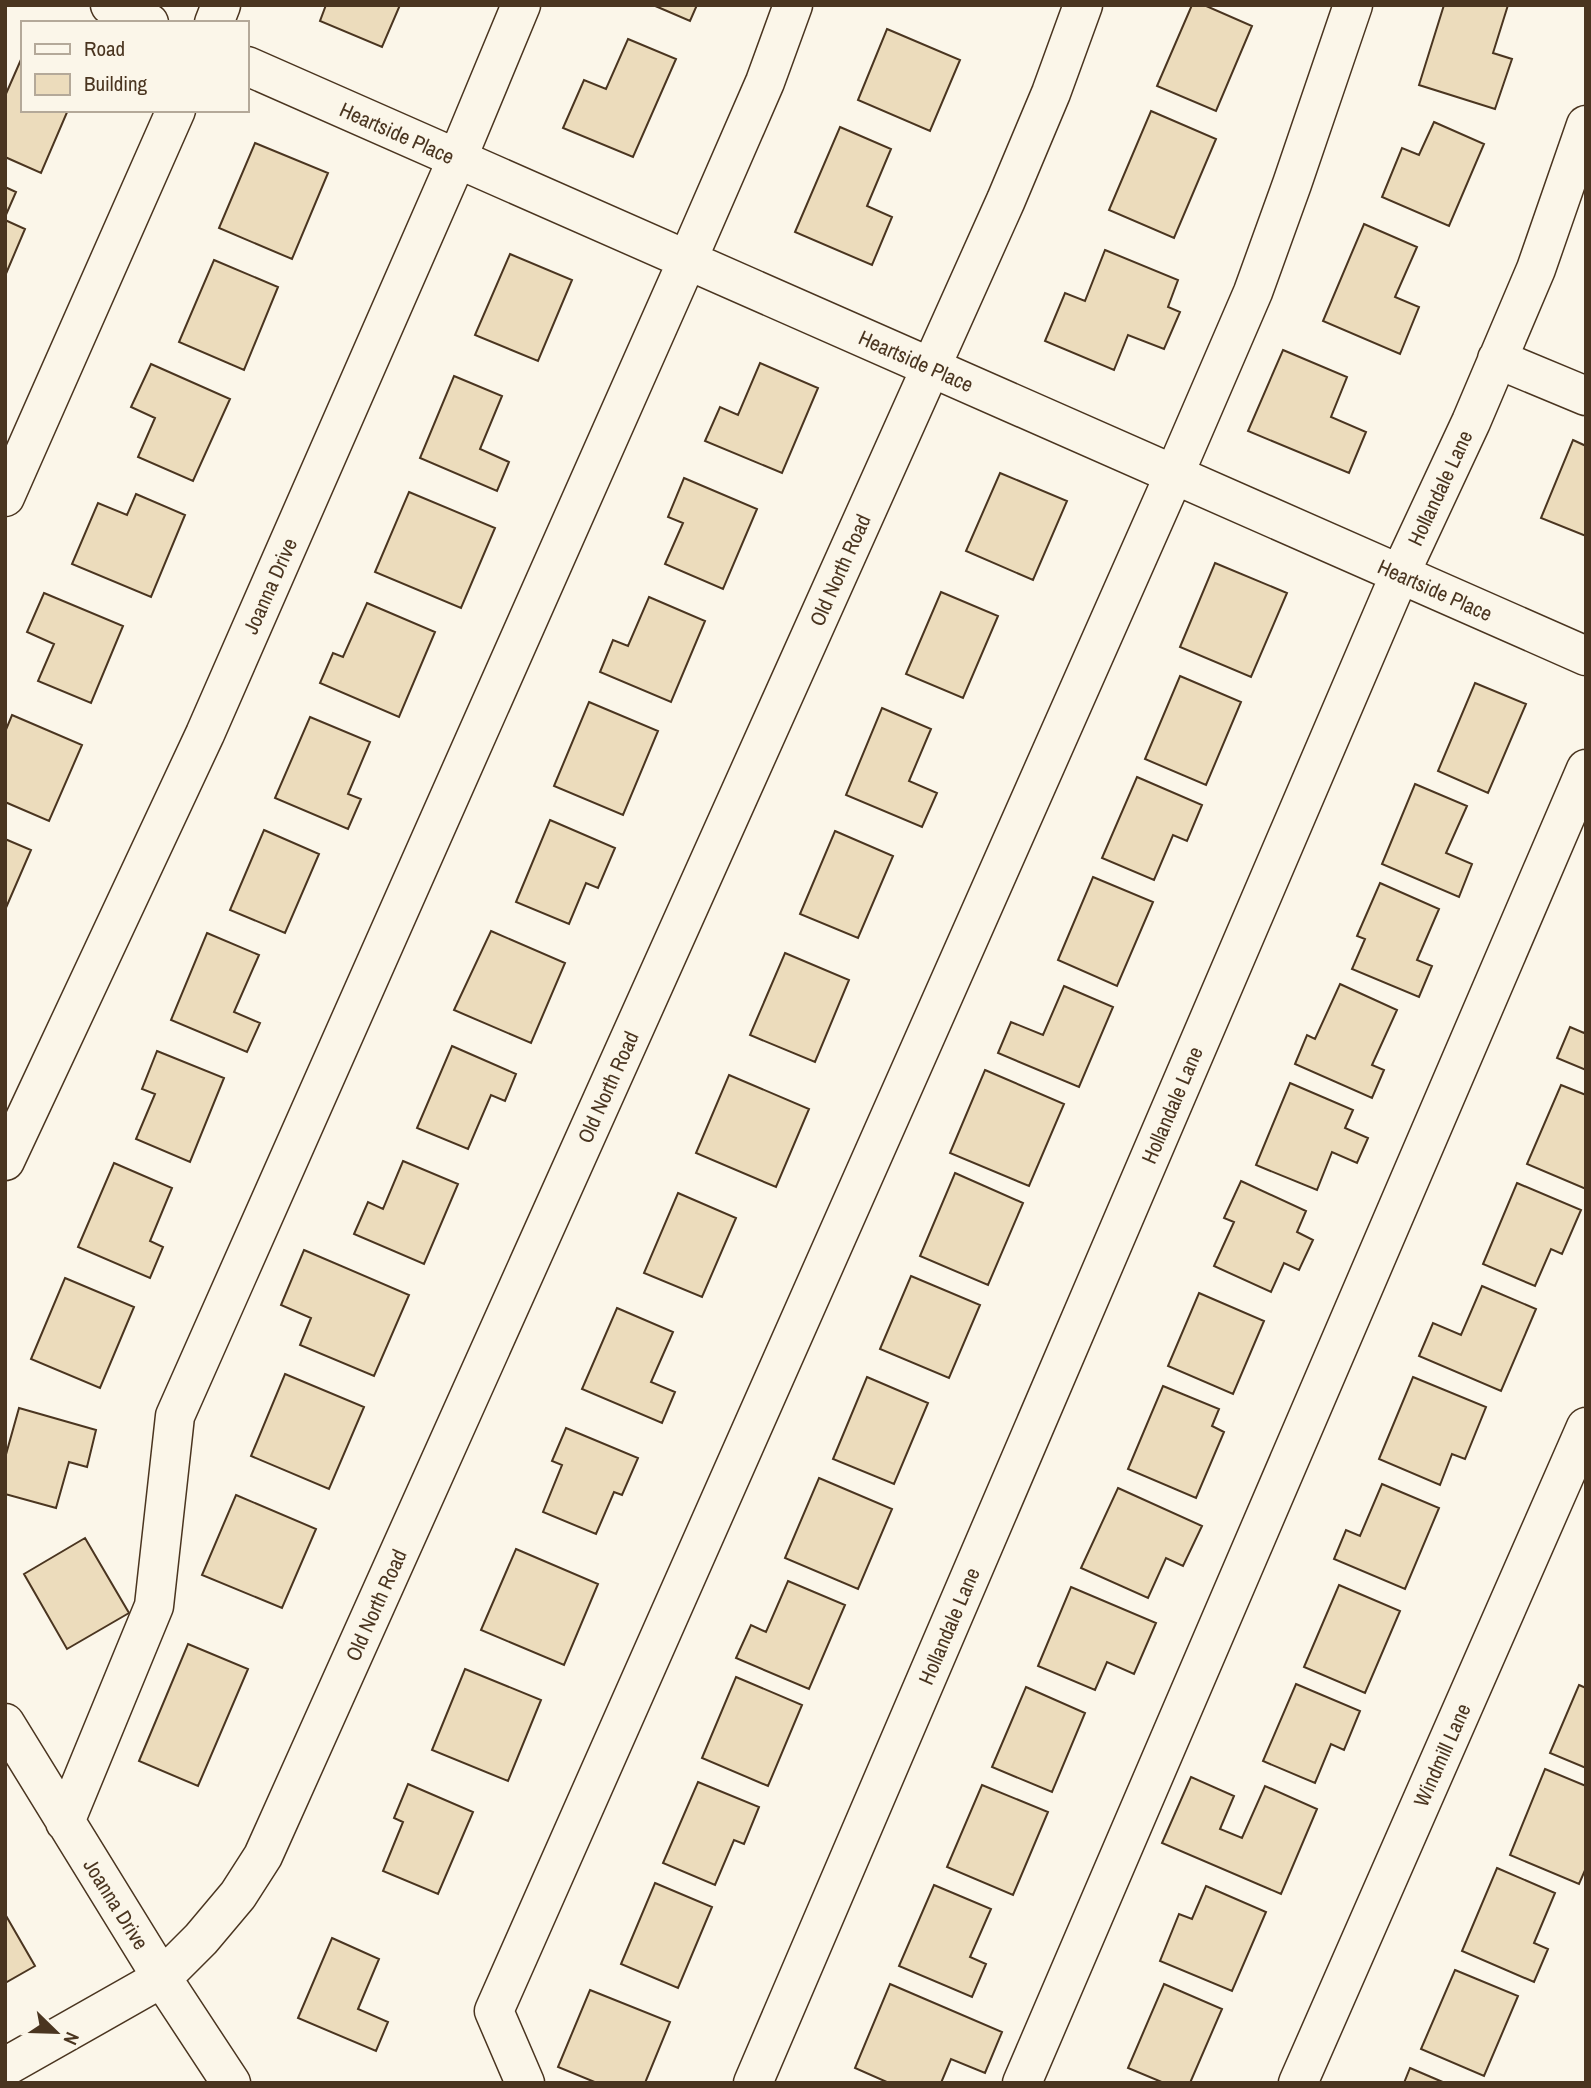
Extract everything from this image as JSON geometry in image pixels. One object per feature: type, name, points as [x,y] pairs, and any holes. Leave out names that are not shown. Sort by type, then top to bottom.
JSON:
[{"type":"street","points":[[110,5],[145,21]]},
{"type":"street","name":"Joanna Drive","points":[[5,1161],[205,734],[457,159],[521,5]]},
{"type":"street","points":[[65,1822],[154,1606],[176,1416],[687,261],[765,82],[793,5]]},
{"type":"street","name":"Old North Road","points":[[5,2067],[162,1978],[201,1939],[238,1895],[263,1856],[931,368],[1051,93],[1083,5]]},
{"type":"street","points":[[525,2083],[494,2011],[1174,475],[1252,292],[1353,5]]},
{"type":"street","name":"Heartside Place","points":[[248,66],[1586,656]]},
{"type":"street","points":[[5,497],[175,112]]},
{"type":"street","name":"Hollandale Lane","points":[[753,2083],[1400,575],[1471,422],[1536,269],[1586,125]]},
{"type":"street","points":[[1497,359],[1586,396]]},
{"type":"street","points":[[1022,2083],[1586,769]]},
{"type":"street","name":"Windmill Lane","points":[[1298,2083],[1586,1427]]},
{"type":"street","name":"Joanna Drive","points":[[5,1723],[162,1978],[231,2083]]},
{"type":"building","points":[[326,5],[400,5],[382,47],[320,21]]},
{"type":"building","points":[[653,5],[697,5],[690,21]]},
{"type":"building","points":[[1192,5],[1204,5],[1252,26],[1216,111],[1157,86]]},
{"type":"building","points":[[1444,5],[1508,5],[1493,53],[1512,59],[1495,109],[1419,85]]},
{"type":"building","points":[[887,29],[960,60],[930,131],[858,100]]},
{"type":"building","points":[[628,39],[676,59],[633,157],[563,128],[584,80],[606,89]]},
{"type":"building","points":[[21,60],[21,112],[67,112],[41,173],[5,157],[5,96]]},
{"type":"building","points":[[1151,111],[1216,139],[1174,238],[1109,210]]},
{"type":"building","points":[[1434,122],[1484,144],[1449,226],[1382,197],[1402,148],[1419,155]]},
{"type":"building","points":[[840,127],[891,149],[867,206],[892,217],[872,265],[795,232]]},
{"type":"building","points":[[255,143],[328,173],[292,259],[219,228]]},
{"type":"building","points":[[5,187],[16,192],[5,217]]},
{"type":"building","points":[[5,220],[25,229],[5,276]]},
{"type":"building","points":[[1364,224],[1417,247],[1395,297],[1419,307],[1400,354],[1323,321]]},
{"type":"building","points":[[1105,250],[1178,280],[1168,307],[1180,312],[1164,349],[1128,335],[1114,370],[1045,341],[1065,293],[1085,301]]},
{"type":"building","points":[[510,254],[572,280],[538,361],[475,335]]},
{"type":"building","points":[[214,260],[278,287],[244,370],[179,342]]},
{"type":"building","points":[[1283,350],[1347,377],[1331,417],[1366,432],[1349,473],[1248,431]]},
{"type":"building","points":[[760,363],[818,388],[782,473],[705,441],[720,407],[738,415]]},
{"type":"building","points":[[151,364],[230,399],[193,481],[138,457],[155,418],[131,407]]},
{"type":"building","points":[[454,376],[502,396],[480,449],[509,462],[497,491],[420,458]]},
{"type":"building","points":[[1573,440],[1586,446],[1586,536],[1541,518]]},
{"type":"building","points":[[1000,473],[1067,501],[1033,580],[966,551]]},
{"type":"building","points":[[684,478],[757,509],[723,589],[665,564],[683,523],[668,517]]},
{"type":"building","points":[[409,492],[495,528],[461,608],[375,572]]},
{"type":"building","points":[[136,494],[185,515],[151,597],[72,564],[98,503],[127,515]]},
{"type":"building","points":[[1215,563],[1287,593],[1251,677],[1180,647]]},
{"type":"building","points":[[941,592],[998,616],[963,698],[906,674]]},
{"type":"building","points":[[44,593],[123,626],[91,703],[38,681],[54,644],[27,632]]},
{"type":"building","points":[[649,597],[705,621],[671,702],[600,672],[613,640],[628,646]]},
{"type":"building","points":[[367,603],[435,632],[399,717],[320,683],[333,653],[343,657]]},
{"type":"building","points":[[1180,676],[1241,702],[1206,785],[1145,759]]},
{"type":"building","points":[[1475,683],[1526,704],[1488,793],[1438,771]]},
{"type":"building","points":[[589,702],[658,731],[623,815],[554,786]]},
{"type":"building","points":[[882,708],[931,729],[909,781],[937,793],[922,827],[846,795]]},
{"type":"building","points":[[12,715],[82,745],[49,821],[5,802],[5,732]]},
{"type":"building","points":[[310,717],[370,742],[348,794],[361,799],[348,829],[275,798]]},
{"type":"building","points":[[1137,777],[1202,805],[1187,841],[1173,835],[1154,880],[1102,858]]},
{"type":"building","points":[[1415,784],[1467,806],[1446,853],[1472,864],[1459,897],[1382,864]]},
{"type":"building","points":[[550,820],[615,848],[598,888],[586,883],[569,924],[516,902]]},
{"type":"building","points":[[264,830],[319,854],[285,933],[230,910]]},
{"type":"building","points":[[835,831],[893,856],[858,938],[800,914]]},
{"type":"building","points":[[5,839],[31,850],[5,910]]},
{"type":"building","points":[[1093,877],[1153,902],[1117,986],[1058,960]]},
{"type":"building","points":[[1380,883],[1439,909],[1417,960],[1432,966],[1419,997],[1352,969],[1365,939],[1357,936]]},
{"type":"building","points":[[491,931],[565,963],[531,1043],[454,1010]]},
{"type":"building","points":[[207,933],[259,955],[234,1012],[260,1023],[247,1052],[171,1020]]},
{"type":"building","points":[[785,953],[849,980],[815,1062],[750,1035]]},
{"type":"building","points":[[1340,984],[1397,1010],[1372,1065],[1384,1070],[1372,1098],[1295,1064],[1307,1035],[1315,1039]]},
{"type":"building","points":[[1064,986],[1113,1007],[1079,1087],[998,1053],[1011,1022],[1043,1035]]},
{"type":"building","points":[[1570,1027],[1584,1033],[1586,1030],[1586,1070],[1557,1058]]},
{"type":"building","points":[[452,1046],[516,1074],[505,1101],[491,1095],[468,1149],[417,1128]]},
{"type":"building","points":[[157,1051],[224,1078],[190,1162],[136,1139],[155,1094],[142,1089]]},
{"type":"building","points":[[985,1070],[1064,1104],[1029,1186],[950,1153]]},
{"type":"building","points":[[729,1075],[809,1109],[776,1187],[696,1153]]},
{"type":"building","points":[[1290,1083],[1353,1110],[1345,1128],[1368,1138],[1357,1163],[1332,1152],[1317,1190],[1256,1165]]},
{"type":"building","points":[[1561,1085],[1586,1095],[1586,1189],[1527,1164]]},
{"type":"building","points":[[403,1161],[458,1184],[424,1264],[354,1234],[368,1202],[383,1209]]},
{"type":"building","points":[[114,1163],[172,1188],[150,1241],[163,1247],[150,1278],[78,1247]]},
{"type":"building","points":[[955,1173],[1023,1203],[988,1285],[920,1256]]},
{"type":"building","points":[[1241,1181],[1306,1211],[1297,1232],[1313,1240],[1299,1270],[1284,1263],[1271,1292],[1214,1266],[1234,1222],[1224,1218]]},
{"type":"building","points":[[1517,1183],[1581,1210],[1562,1254],[1551,1249],[1535,1286],[1483,1264]]},
{"type":"building","points":[[678,1193],[736,1218],[702,1297],[644,1273]]},
{"type":"building","points":[[304,1250],[409,1295],[374,1376],[300,1345],[311,1318],[281,1305]]},
{"type":"building","points":[[911,1276],[980,1305],[949,1378],[880,1349]]},
{"type":"building","points":[[65,1278],[134,1307],[100,1388],[31,1359]]},
{"type":"building","points":[[1482,1286],[1536,1309],[1501,1391],[1419,1356],[1433,1323],[1461,1335]]},
{"type":"building","points":[[1199,1293],[1264,1321],[1233,1394],[1168,1366]]},
{"type":"building","points":[[617,1308],[673,1332],[651,1382],[675,1392],[662,1423],[582,1389]]},
{"type":"building","points":[[285,1374],[364,1407],[329,1489],[251,1456]]},
{"type":"building","points":[[867,1377],[928,1403],[894,1484],[833,1459]]},
{"type":"building","points":[[1413,1377],[1486,1407],[1465,1459],[1452,1454],[1440,1485],[1379,1459]]},
{"type":"building","points":[[1163,1386],[1219,1409],[1212,1426],[1224,1432],[1196,1498],[1128,1469]]},
{"type":"building","points":[[19,1408],[96,1430],[87,1467],[69,1462],[56,1508],[5,1494],[5,1458]]},
{"type":"building","points":[[566,1428],[638,1458],[622,1495],[614,1492],[596,1534],[543,1512],[562,1465],[552,1461]]},
{"type":"building","points":[[819,1478],[892,1509],[858,1589],[785,1558]]},
{"type":"building","points":[[1382,1484],[1439,1508],[1405,1589],[1334,1559],[1346,1530],[1360,1536]]},
{"type":"building","points":[[1118,1488],[1202,1526],[1183,1566],[1166,1558],[1148,1598],[1081,1568]]},
{"type":"building","points":[[236,1495],[316,1529],[282,1608],[202,1575]]},
{"type":"building","points":[[85,1538],[129,1613],[67,1649],[24,1574]]},
{"type":"building","points":[[516,1549],[598,1584],[564,1665],[481,1630]]},
{"type":"building","points":[[788,1581],[845,1605],[809,1689],[736,1658],[751,1625],[766,1632]]},
{"type":"building","points":[[1339,1585],[1400,1611],[1365,1693],[1304,1667]]},
{"type":"building","points":[[1071,1587],[1156,1623],[1134,1674],[1107,1662],[1095,1690],[1038,1666]]},
{"type":"building","points":[[188,1644],[248,1669],[198,1786],[139,1761]]},
{"type":"building","points":[[465,1669],[541,1700],[508,1781],[432,1750]]},
{"type":"building","points":[[736,1677],[802,1705],[768,1786],[702,1758]]},
{"type":"building","points":[[1296,1684],[1360,1711],[1344,1750],[1331,1744],[1315,1783],[1263,1761]]},
{"type":"building","points":[[1579,1685],[1586,1688],[1586,1768],[1550,1753]]},
{"type":"building","points":[[1026,1687],[1085,1713],[1052,1792],[992,1767]]},
{"type":"building","points":[[1545,1769],[1586,1786],[1586,1868],[1579,1884],[1510,1855]]},
{"type":"building","points":[[1191,1777],[1234,1796],[1220,1829],[1242,1838],[1265,1786],[1317,1809],[1281,1894],[1162,1843]]},
{"type":"building","points":[[698,1782],[759,1807],[744,1844],[734,1840],[715,1885],[663,1863]]},
{"type":"building","points":[[408,1784],[473,1812],[438,1894],[383,1871],[403,1822],[394,1818]]},
{"type":"building","points":[[982,1785],[1048,1812],[1013,1895],[947,1867]]},
{"type":"building","points":[[1497,1868],[1555,1893],[1534,1943],[1548,1949],[1534,1982],[1462,1951]]},
{"type":"building","points":[[655,1883],[712,1907],[678,1988],[621,1964]]},
{"type":"building","points":[[934,1885],[991,1909],[970,1957],[986,1964],[972,1997],[899,1966]]},
{"type":"building","points":[[1206,1886],[1266,1912],[1232,1991],[1160,1961],[1179,1914],[1192,1919]]},
{"type":"building","points":[[5,1914],[35,1966],[5,1983]]},
{"type":"building","points":[[332,1938],[379,1959],[358,2009],[388,2022],[376,2051],[298,2018]]},
{"type":"building","points":[[1455,1970],[1518,1996],[1484,2076],[1421,2049]]},
{"type":"building","points":[[890,1984],[1002,2032],[985,2073],[951,2059],[941,2083],[889,2083],[855,2068]]},
{"type":"building","points":[[1164,1984],[1222,2009],[1190,2083],[1164,2083],[1128,2068]]},
{"type":"building","points":[[590,1990],[670,2022],[645,2083],[597,2083],[558,2067]]},
{"type":"building","points":[[1410,2068],[1445,2083],[1404,2083]]}]
